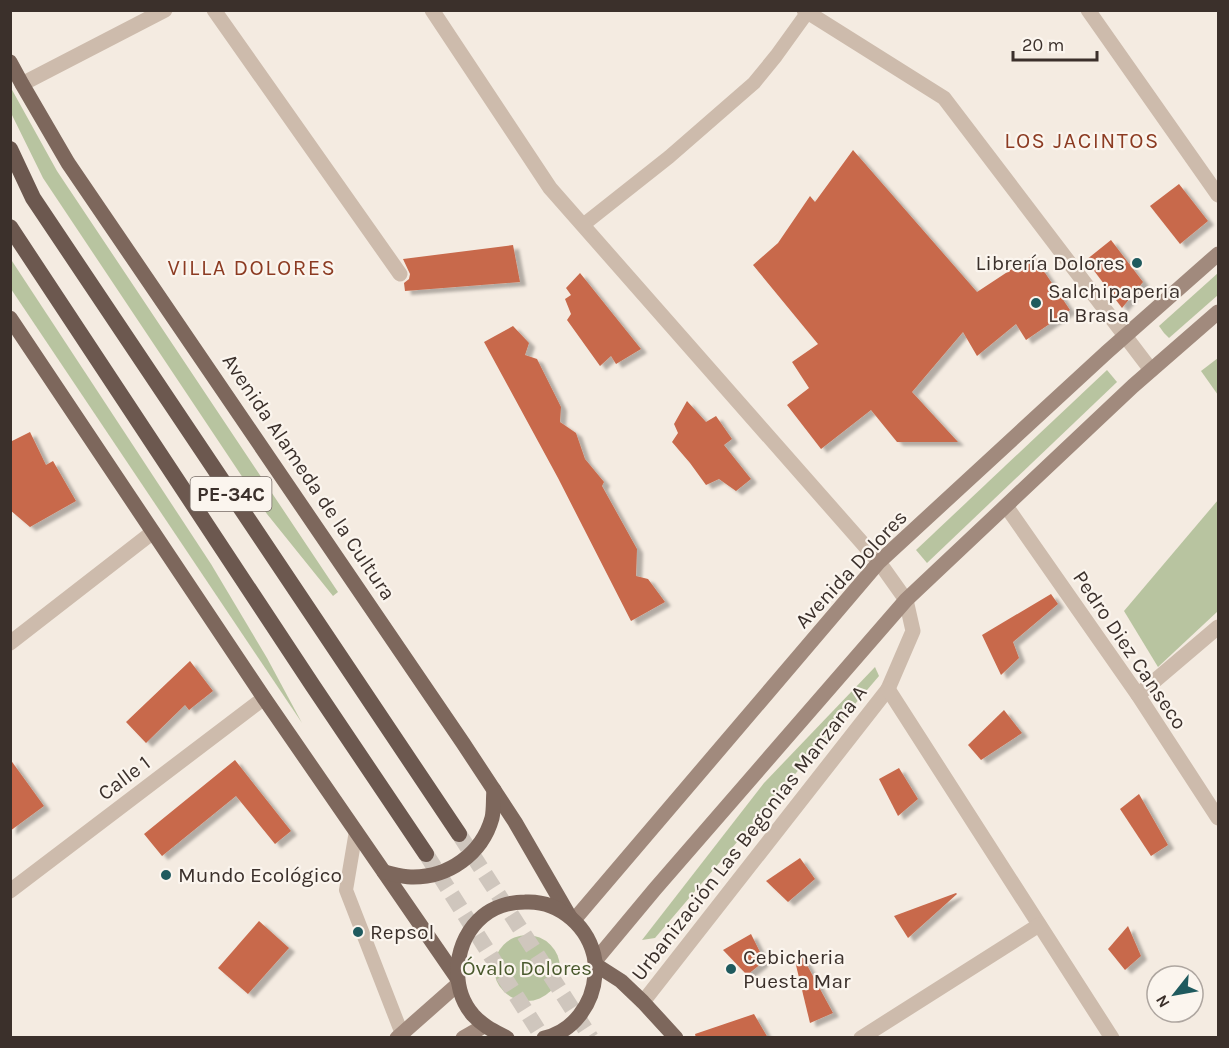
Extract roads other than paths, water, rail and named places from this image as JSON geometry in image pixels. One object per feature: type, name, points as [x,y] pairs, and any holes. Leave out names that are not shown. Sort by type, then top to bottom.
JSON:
[{"type":"highway","name":"PE-34C","points":[[10,149],[33,198],[459,834]]},
{"type":"highway","name":"PE-34C","points":[[10,227],[426,854]]},
{"type":"main road","name":"Avenida Alameda de la Cultura","points":[[10,62],[68,163],[494,790],[572,918]]},
{"type":"main road","name":"Avenida Dolores","points":[[572,918],[879,562],[1125,336],[1218,254]]},
{"type":"main road","points":[[596,963],[655,889],[906,600],[1151,370],[1218,312]]},
{"type":"main road","points":[[10,318],[264,698],[458,981]]},
{"type":"main road","points":[[384,872],[411,878],[438,874],[462,862],[481,842],[492,818],[494,790]]},
{"type":"main road","points":[[507,1038],[488,1030],[472,1014],[463,1000],[458,981],[459,955],[467,934],[483,916],[504,905],[526,901],[549,905],[572,918],[588,939],[596,963],[594,987],[586,1008],[571,1025],[544,1038]]},
{"type":"main road","points":[[596,963],[621,981],[676,1038]]},
{"type":"main road","points":[[400,1036],[458,981]]},
{"type":"main road","points":[[463,1038],[488,1030]]},
{"type":"street","points":[[22,84],[165,10]]},
{"type":"street","points":[[214,10],[400,274]]},
{"type":"street","points":[[432,10],[550,188],[879,562],[906,600]]},
{"type":"street","points":[[1088,10],[1218,195]]},
{"type":"street","points":[[805,12],[944,98],[1151,370]]},
{"type":"street","name":"Pedro Diez Canseco","points":[[1006,506],[1137,695],[1218,818]]},
{"type":"street","points":[[10,643],[153,532]]},
{"type":"street","name":"Urbanización Las Begonias Manzana A","points":[[643,1002],[888,689],[913,631],[906,600]]},
{"type":"street","points":[[1137,695],[1218,627]]},
{"type":"street","points":[[888,689],[1112,1038]]},
{"type":"street","name":"Calle 1","points":[[10,891],[264,698]]},
{"type":"street","points":[[861,1038],[1039,925]]},
{"type":"lane","points":[[583,225],[669,157],[754,83],[776,56],[805,12]]},
{"type":"lane","points":[[356,831],[346,890],[400,1036]]},
{"type":"tunnel","points":[[459,834],[591,1038]]},
{"type":"tunnel","points":[[426,854],[543,1038]]},
{"type":"place","name":"Librería Dolores","points":[[1137,263]]},
{"type":"place","name":"Salchipaperia La Brasa","points":[[1036,303]]},
{"type":"place","name":"Mundo Ecológico","points":[[166,875]]},
{"type":"place","name":"Repsol","points":[[358,932]]},
{"type":"place","name":"Cebicheria Puesta Mar","points":[[731,969]]},
{"type":"district","name":"LOS JACINTOS","points":[[1082,140]]},
{"type":"district","name":"VILLA DOLORES","points":[[252,267]]},
{"type":"park label","name":"Óvalo Dolores","points":[[527,968]]}]
